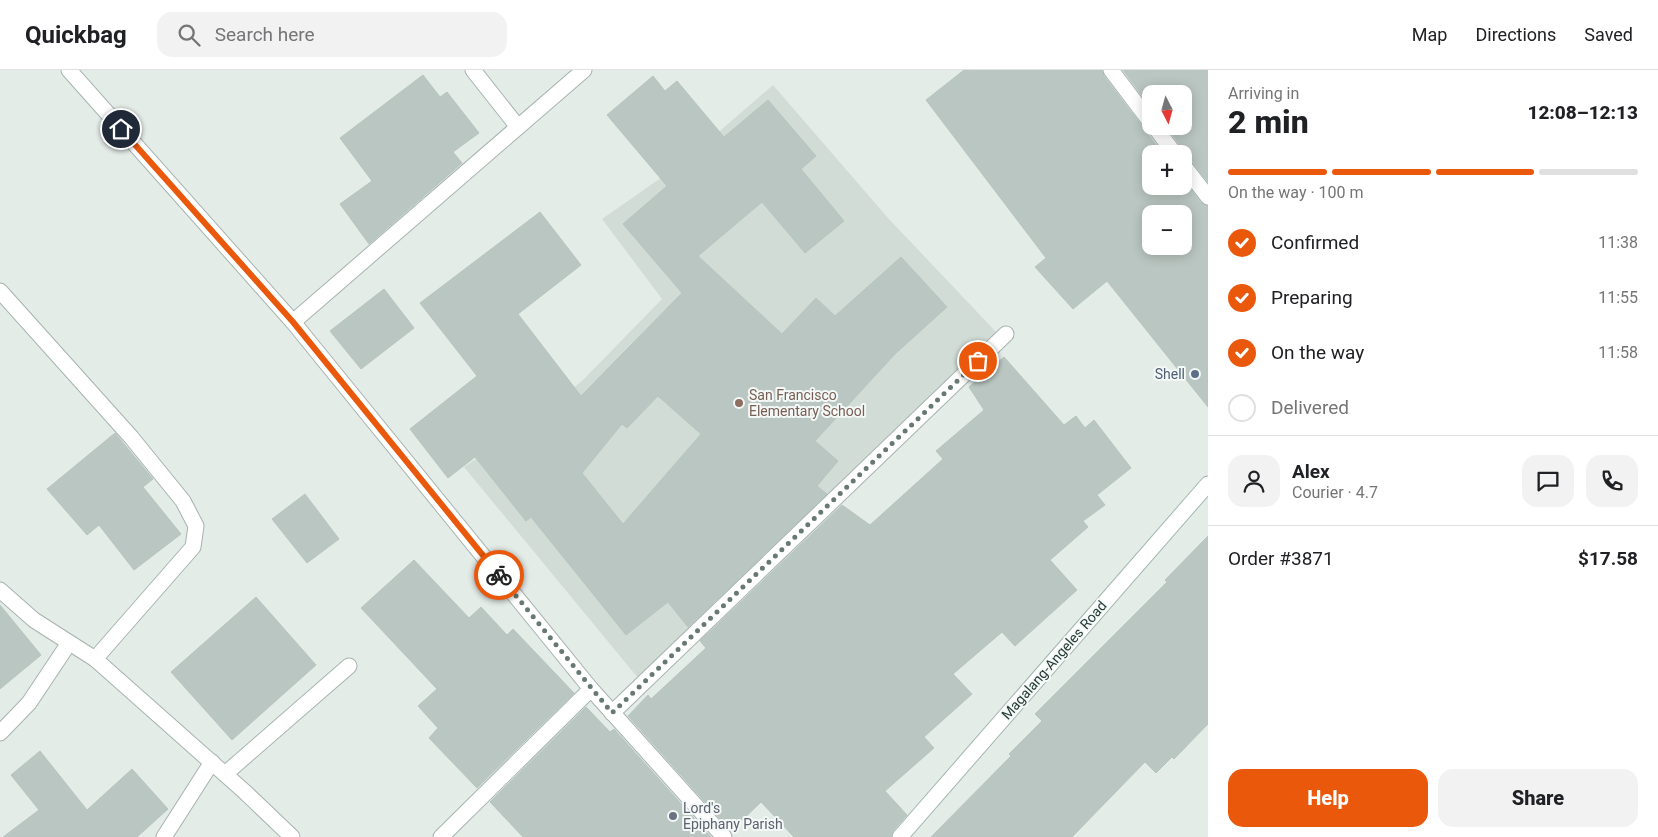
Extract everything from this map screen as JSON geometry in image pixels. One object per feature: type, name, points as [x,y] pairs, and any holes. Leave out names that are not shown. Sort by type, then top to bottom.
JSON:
[{"type":"street","points":[[69,70],[293,322],[591,688],[724,837]]},
{"type":"street","points":[[473,70],[518,127]]},
{"type":"street","points":[[293,322],[584,70]]},
{"type":"street","points":[[1111,70],[1142,111]]},
{"type":"street","points":[[1192,177],[1208,198]]},
{"type":"street","points":[[0,291],[136,444],[183,501],[196,526],[193,546],[95,659]]},
{"type":"street","points":[[612,713],[1006,334]]},
{"type":"street","name":"Magalang-Angeles Road","points":[[900,837],[1208,484]]},
{"type":"street","points":[[0,590],[34,620],[95,659],[212,762],[292,837]]},
{"type":"street","points":[[0,732],[29,703],[69,643]]},
{"type":"street","points":[[225,774],[349,666]]},
{"type":"street","points":[[441,837],[591,688]]},
{"type":"street","points":[[164,837],[212,762]]},
{"type":"shaded area","name":"San Francisco Elementary School","points":[[773,85],[888,218],[998,334],[866,457],[726,600],[638,678],[464,467],[526,425],[582,381],[662,299],[602,219],[685,161]]},
{"type":"building","points":[[964,70],[1102,70],[1104,76],[1142,126],[1142,135],[1149,135],[1156,145],[1142,145],[1142,195],[1192,195],[1192,191],[1201,203],[1208,206],[1208,407],[1107,281],[1073,309],[1035,267],[1046,258],[926,100]]},
{"type":"building","points":[[1123,70],[1208,70],[1208,182],[1192,161],[1192,145],[1180,145],[1173,135],[1192,135],[1192,85],[1142,85],[1142,96]]},
{"type":"building","points":[[423,75],[440,97],[447,92],[479,133],[453,152],[462,163],[369,244],[340,204],[372,181],[340,138]]},
{"type":"building","name":"San Francisco Elementary School","points":[[653,76],[665,91],[677,81],[724,137],[768,100],[816,156],[801,169],[844,221],[805,253],[762,202],[698,256],[782,334],[816,298],[835,316],[901,257],[947,307],[895,354],[815,441],[838,461],[817,486],[827,494],[688,627],[668,602],[626,635],[531,517],[526,521],[475,457],[448,478],[410,429],[477,376],[420,303],[540,212],[581,265],[518,314],[581,396],[682,293],[623,224],[667,186],[607,115]],"holes":[[[658,396],[701,434],[623,524],[582,473],[622,424],[627,428]]]},
{"type":"building","points":[[384,289],[414,328],[361,369],[330,331]]},
{"type":"building","points":[[1004,357],[1064,425],[1076,416],[1085,428],[1094,420],[1131,468],[1097,495],[1105,505],[1083,521],[1088,527],[1050,560],[1077,590],[1015,646],[1002,632],[953,674],[972,694],[924,737],[934,748],[885,791],[907,815],[893,831],[891,837],[794,837],[761,802],[731,831],[628,716],[648,695],[651,699],[706,648],[700,641],[842,505],[870,525],[943,459],[936,451],[984,410],[969,387]]},
{"type":"building","points":[[115,433],[153,479],[143,487],[181,534],[134,570],[99,525],[87,535],[47,489]]},
{"type":"building","points":[[305,494],[339,539],[307,563],[272,519]]},
{"type":"building","points":[[1208,536],[1208,724],[1174,759],[1172,757],[1156,773],[1145,762],[1072,837],[931,837],[1011,756],[1009,754],[1042,721],[1035,714],[1167,582],[1165,580]]},
{"type":"building","points":[[414,560],[469,618],[481,607],[507,635],[513,629],[574,693],[477,788],[429,738],[438,728],[418,706],[437,689],[361,608]]},
{"type":"building","points":[[256,597],[316,665],[232,740],[171,672]]},
{"type":"building","points":[[0,605],[41,655],[0,689]]},
{"type":"building","points":[[586,707],[610,732],[614,729],[711,837],[523,837],[490,802]]},
{"type":"building","points":[[40,751],[87,810],[132,769],[168,809],[137,837],[3,837],[39,810],[11,775]]},
{"type":"way so far","points":[[499,575],[612,713],[978,361]]},
{"type":"place","name":"Shell","points":[[1195,374]]},
{"type":"place","name":"San Francisco Elementary School","points":[[739,403]]},
{"type":"place","name":"Lord's Epiphany Parish","points":[[673,816]]},
{"type":"route","points":[[121,129],[293,322],[499,575]]}]
